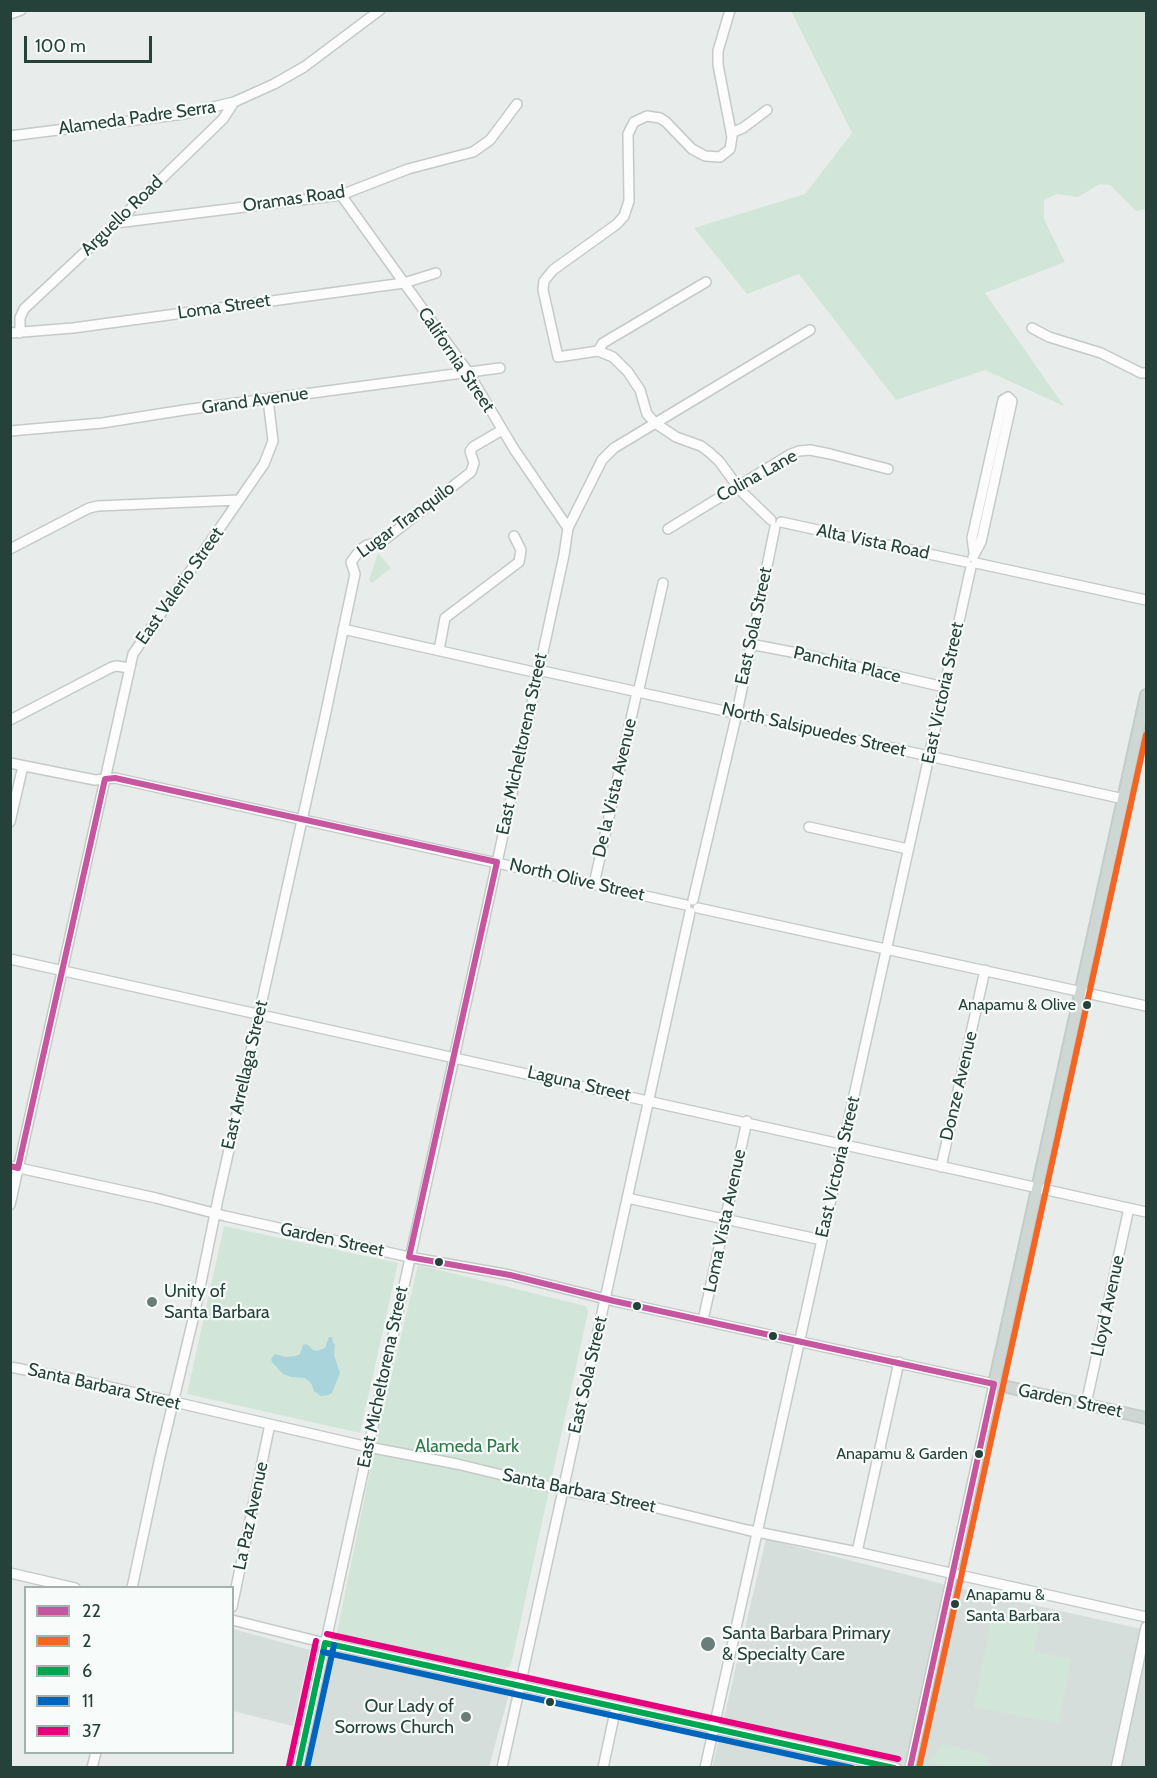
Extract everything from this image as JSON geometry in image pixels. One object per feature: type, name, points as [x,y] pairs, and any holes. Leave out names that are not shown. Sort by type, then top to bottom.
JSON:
[{"type":"main road","points":[[994,1384],[1146,695]]},
{"type":"main road","name":"Garden Street","points":[[994,1384],[1146,1418]]},
{"type":"street","points":[[10,14],[21,10]]},
{"type":"street","name":"Alameda Padre Serra","points":[[10,136],[184,114],[234,102],[304,67],[380,10]]},
{"type":"street","points":[[730,10],[718,51],[718,65],[731,133],[730,149],[724,155],[715,158],[705,156],[692,149],[660,118],[642,117],[632,126],[628,140],[629,201],[624,216],[617,224],[549,273],[544,281],[543,290],[558,357],[598,351],[613,357],[628,372],[640,390],[647,414],[655,423],[671,434],[701,446],[709,452],[719,461],[737,486],[775,523]]},
{"type":"street","name":"Arguello Road","points":[[15,333],[24,309],[226,116],[234,102]]},
{"type":"street","name":"Oramas Road","points":[[116,223],[341,195],[408,169],[473,152],[490,140],[517,104]]},
{"type":"street","points":[[731,133],[743,128],[767,110]]},
{"type":"street","name":"California Street","points":[[341,195],[468,372],[502,429],[568,528]]},
{"type":"street","name":"Loma Street","points":[[15,333],[73,328],[404,283],[436,273]]},
{"type":"street","points":[[598,351],[603,343],[706,282]]},
{"type":"street","points":[[1032,328],[1049,337],[1101,353],[1146,373]]},
{"type":"street","name":"East Micheltorena Street","points":[[298,1767],[564,555],[568,528],[602,460],[614,448],[810,330]]},
{"type":"street","name":"Grand Avenue","points":[[10,431],[102,423],[500,368]]},
{"type":"street","name":"East Victoria Street","points":[[705,1767],[972,560],[972,538],[1003,400],[1008,397],[1012,401],[981,542],[972,560]]},
{"type":"street","name":"East Valerio Street","points":[[10,1205],[14,1167],[64,970],[129,668],[136,647],[264,464],[273,441],[268,399]]},
{"type":"street","name":"Lugar Tranquilo","points":[[351,562],[360,550],[367,545],[383,541],[471,472],[474,463],[470,451],[502,429]]},
{"type":"street","name":"Colina Lane","points":[[668,529],[799,451],[810,450],[830,454],[888,469]]},
{"type":"street","points":[[10,549],[89,508],[98,506],[239,500]]},
{"type":"street","name":"Alta Vista Road","points":[[775,523],[972,560],[1146,600]]},
{"type":"street","name":"East Sola Street","points":[[502,1767],[736,713],[775,523]]},
{"type":"street","points":[[439,650],[445,618],[519,562],[521,550],[514,536]]},
{"type":"street","name":"East Arrellaga Street","points":[[132,1586],[196,1307],[324,721],[355,574],[351,562]]},
{"type":"street","name":"De la Vista Avenue","points":[[594,884],[663,583]]},
{"type":"street","name":"North Salsipuedes Street","points":[[343,628],[1124,799]]},
{"type":"street","name":"Panchita Place","points":[[750,644],[944,687]]},
{"type":"street","points":[[10,720],[112,667],[129,668]]},
{"type":"street","name":"North Olive Street","points":[[10,763],[95,780],[115,778],[1146,1006]]},
{"type":"street","points":[[10,822],[23,766]]},
{"type":"street","points":[[809,826],[908,849]]},
{"type":"street","name":"Laguna Street","points":[[10,959],[747,1121],[1146,1212]]},
{"type":"street","name":"Donze Avenue","points":[[941,1167],[985,970]]},
{"type":"street","name":"Loma Vista Avenue","points":[[703,1320],[747,1121]]},
{"type":"street","name":"Garden Street","points":[[14,1167],[409,1257],[510,1275],[605,1299],[994,1384]]},
{"type":"street","points":[[627,1198],[822,1240]]},
{"type":"street","name":"Lloyd Avenue","points":[[1086,1404],[1129,1208]]},
{"type":"street","points":[[857,1552],[899,1362]]},
{"type":"street","name":"Santa Barbara Street","points":[[10,1366],[368,1447],[457,1464],[1146,1617]]},
{"type":"street","points":[[910,1767],[994,1384]]},
{"type":"street","name":"La Paz Avenue","points":[[234,1597],[270,1424]]},
{"type":"street","points":[[10,1573],[70,1586]]},
{"type":"street","points":[[234,1620],[325,1643],[896,1767]]},
{"type":"street","points":[[1116,1767],[1146,1627]]},
{"type":"street","points":[[603,1767],[616,1707]]},
{"type":"shaded area","points":[[766,1539],[967,1590],[1146,1630],[1146,1767],[712,1768]]},
{"type":"shaded area","points":[[234,1629],[310,1650],[293,1726],[234,1711]]},
{"type":"shaded area","points":[[335,1649],[504,1690],[509,1694],[489,1767],[309,1768]]},
{"type":"green space","points":[[791,11],[1146,11],[1146,209],[1136,211],[1110,185],[1100,184],[1078,197],[1057,194],[1044,200],[1044,219],[1065,262],[985,293],[1064,406],[985,370],[896,400],[799,274],[747,294],[694,228],[805,194],[852,133]]},
{"type":"green space","points":[[378,553],[391,568],[372,583],[369,580]]},
{"type":"green space","points":[[224,1226],[398,1263],[360,1433],[187,1394]]},
{"type":"green space","name":"Alameda Park","points":[[418,1265],[586,1306],[588,1312],[511,1665],[505,1669],[336,1637],[378,1432]]},
{"type":"green space","points":[[992,1616],[1039,1625],[1034,1652],[1071,1659],[1059,1723],[974,1707]]},
{"type":"green space","points":[[942,1743],[989,1758],[987,1767],[952,1767],[929,1762]]},
{"type":"water","points":[[329,1337],[332,1337],[335,1344],[334,1355],[340,1373],[332,1393],[328,1395],[321,1396],[314,1391],[311,1383],[305,1378],[283,1374],[272,1362],[271,1359],[275,1354],[286,1357],[300,1354],[303,1345],[307,1344],[317,1351],[325,1348]]},
{"type":"transit line","name":"2","points":[[919,1768],[1146,735]]},
{"type":"transit line","name":"22","points":[[10,1166],[18,1168],[105,779],[115,778],[497,862],[409,1257],[510,1275],[614,1301],[994,1384],[910,1768]]},
{"type":"transit line","name":"37","points":[[327,1634],[898,1759]]},
{"type":"transit line","name":"37","points":[[289,1766],[316,1641]]},
{"type":"transit line","name":"6","points":[[325,1643],[894,1768]]},
{"type":"transit line","name":"6","points":[[298,1768],[325,1643]]},
{"type":"transit line","name":"11","points":[[307,1768],[334,1645]]},
{"type":"transit line","name":"11","points":[[323,1652],[852,1768]]},
{"type":"place","name":"Anapamu & Olive","points":[[1087,1005]]},
{"type":"place","name":"Unity of Santa Barbara","points":[[152,1302]]},
{"type":"place","name":"Anapamu & Garden","points":[[979,1454]]},
{"type":"place","name":"Anapamu & Santa Barbara","points":[[955,1604]]},
{"type":"place","name":"Santa Barbara Primary & Specialty Care","points":[[708,1644]]},
{"type":"place","name":"Our Lady of Sorrows Church","points":[[466,1717]]}]
